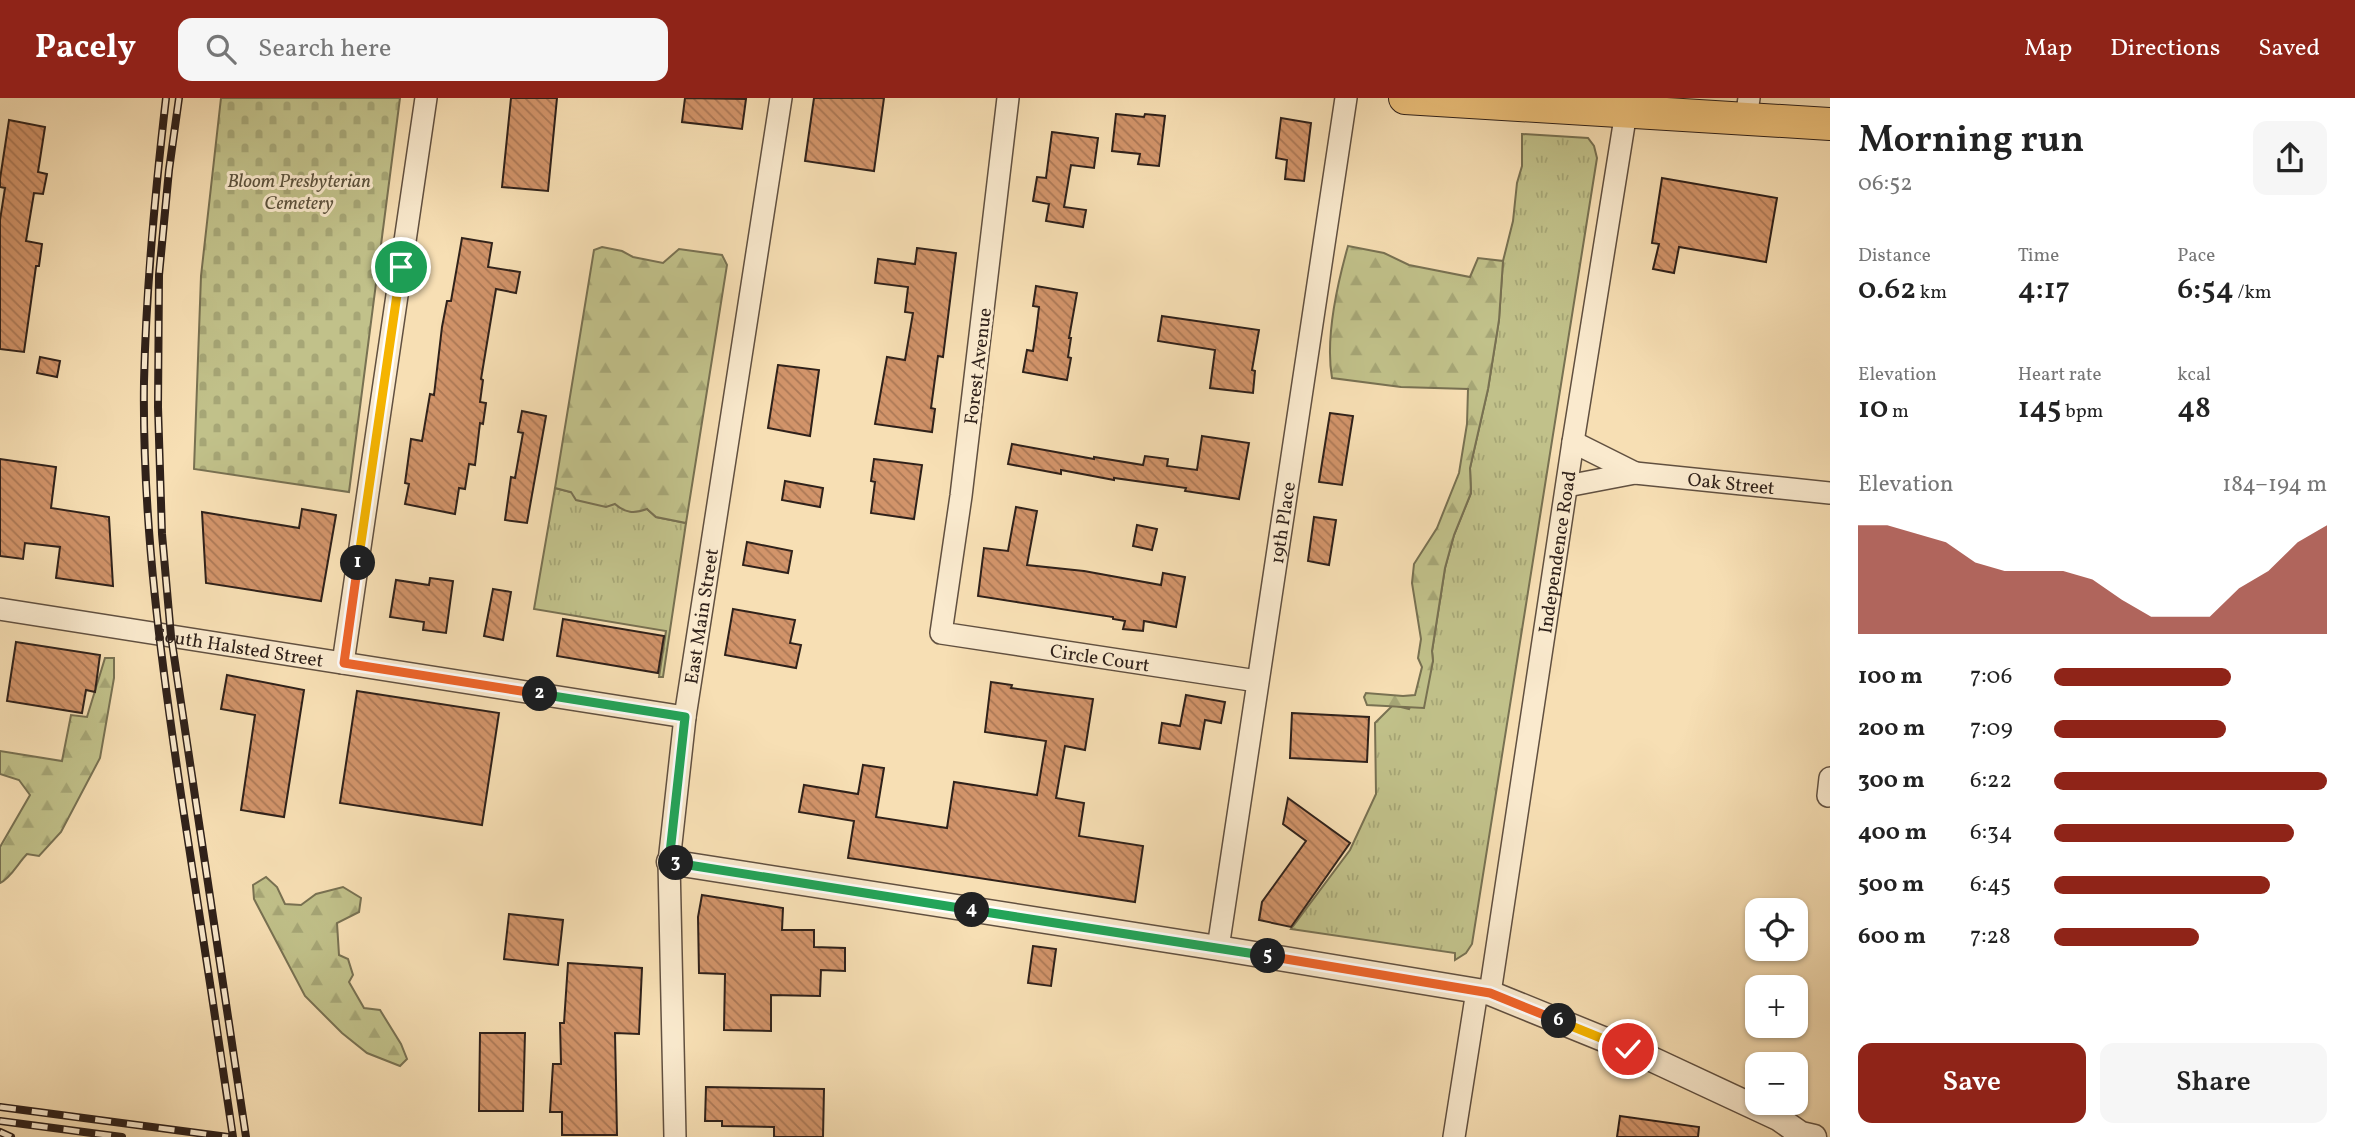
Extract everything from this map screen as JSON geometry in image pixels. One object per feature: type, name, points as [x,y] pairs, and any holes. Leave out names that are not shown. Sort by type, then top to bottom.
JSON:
[{"type":"main road","points":[[1405,98],[1626,112],[1747,108],[1830,124]]},
{"type":"street","points":[[344,663],[426,98]]},
{"type":"street","name":"East Main Street","points":[[675,1137],[669,862],[685,717],[781,98]]},
{"type":"street","name":"Forest Avenue","points":[[942,633],[1008,98]]},
{"type":"street","name":"19th Place","points":[[1218,947],[1346,98]]},
{"type":"street","name":"Independence Road","points":[[1454,1137],[1483,992],[1626,112]]},
{"type":"street","name":"Oak Street","points":[[1573,442],[1635,473]]},
{"type":"street","name":"Oak Street","points":[[1567,486],[1635,473],[1830,493]]},
{"type":"street","name":"South Halsted Street","points":[[0,609],[685,717]]},
{"type":"street","name":"Circle Court","points":[[942,633],[1257,681]]},
{"type":"street","points":[[669,862],[1218,947],[1483,992],[1645,1056],[1778,1128],[1814,1137]]},
{"type":"green space","name":"Bloom Presbyterian Cemetery","points":[[221,98],[400,98],[349,492],[194,469],[201,276]]},
{"type":"green space","points":[[1522,134],[1588,138],[1594,146],[1597,158],[1472,944],[1466,953],[1455,960],[1455,953],[1291,929],[1350,850],[1376,794],[1375,723],[1393,705],[1409,709],[1433,661],[1432,651],[1445,568],[1454,535],[1471,493],[1470,468],[1488,389],[1499,320],[1503,261],[1522,166]]},
{"type":"green space","points":[[1348,246],[1384,253],[1409,265],[1470,277],[1478,258],[1503,261],[1499,320],[1488,389],[1470,468],[1471,493],[1454,535],[1445,568],[1424,708],[1367,705],[1364,697],[1366,693],[1415,695],[1422,667],[1418,658],[1421,639],[1412,583],[1414,564],[1437,528],[1459,473],[1467,424],[1468,389],[1401,387],[1332,378],[1331,329],[1336,294]]},
{"type":"green space","points":[[602,247],[663,263],[679,249],[722,255],[727,265],[686,523],[656,517],[647,509],[630,512],[615,504],[606,507],[576,500],[571,492],[555,488],[594,250]]},
{"type":"green space","points":[[555,488],[615,504],[647,509],[656,517],[686,523],[663,677],[659,677],[666,631],[534,609]]},
{"type":"green space","points":[[105,658],[114,658],[114,678],[100,758],[61,832],[39,856],[27,854],[0,883],[0,847],[30,795],[19,780],[0,774],[0,751],[62,761],[71,715],[87,717]]},
{"type":"green space","points":[[266,877],[277,887],[285,904],[301,905],[316,894],[343,887],[361,898],[359,912],[337,923],[339,955],[348,959],[353,975],[349,982],[364,1008],[380,1010],[401,1044],[407,1059],[400,1066],[367,1053],[342,1033],[305,996],[254,899],[253,885]]},
{"type":"building","points":[[511,98],[557,98],[548,191],[502,187]]},
{"type":"building","points":[[685,98],[746,99],[742,129],[682,122]]},
{"type":"building","points":[[814,98],[884,98],[874,171],[805,161]]},
{"type":"building","points":[[1116,114],[1165,116],[1159,166],[1138,164],[1140,154],[1112,151]]},
{"type":"building","points":[[1281,118],[1311,123],[1304,181],[1285,179],[1287,160],[1276,158]]},
{"type":"building","points":[[9,120],[45,127],[38,172],[47,174],[43,194],[34,193],[26,241],[42,244],[39,266],[36,266],[24,352],[0,349],[0,220],[5,188],[0,187],[0,179]]},
{"type":"building","points":[[1052,132],[1098,138],[1094,168],[1071,165],[1064,207],[1086,210],[1083,227],[1046,221],[1049,204],[1033,201],[1037,177],[1046,178]]},
{"type":"building","points":[[1662,178],[1777,198],[1766,262],[1679,247],[1674,273],[1653,269],[1659,244],[1652,243]]},
{"type":"building","points":[[462,238],[492,243],[488,267],[520,272],[516,293],[496,289],[481,379],[480,402],[486,403],[483,424],[480,423],[475,465],[469,464],[465,489],[459,488],[455,514],[405,504],[409,484],[405,483],[411,439],[422,441],[430,394],[434,395],[442,327],[447,301],[451,301]]},
{"type":"building","points":[[917,248],[956,253],[943,357],[938,356],[931,408],[935,409],[932,432],[875,424],[887,357],[905,360],[913,313],[905,312],[908,287],[875,283],[878,259],[915,264]]},
{"type":"building","points":[[1036,286],[1077,293],[1069,338],[1068,357],[1071,358],[1067,380],[1023,372],[1027,350],[1033,351],[1039,307],[1033,306]]},
{"type":"building","points":[[1162,316],[1259,330],[1252,370],[1255,371],[1253,393],[1210,388],[1215,350],[1158,341]]},
{"type":"building","points":[[40,357],[60,361],[57,377],[37,373]]},
{"type":"building","points":[[778,365],[819,370],[810,436],[768,428]]},
{"type":"building","points":[[522,411],[546,416],[527,523],[505,520],[511,477],[515,478],[523,433],[518,432]]},
{"type":"building","points":[[1330,413],[1353,416],[1342,485],[1319,482]]},
{"type":"building","points":[[1202,436],[1249,443],[1239,499],[1185,491],[1186,488],[1114,480],[1061,470],[1061,474],[1008,464],[1012,444],[1143,465],[1145,456],[1168,459],[1167,466],[1197,470]]},
{"type":"building","points":[[0,459],[56,467],[51,508],[109,517],[113,586],[56,578],[60,547],[25,543],[23,559],[0,556]]},
{"type":"building","points":[[874,459],[922,465],[914,519],[871,513],[875,482],[871,481]]},
{"type":"building","points":[[785,481],[823,488],[820,507],[782,500]]},
{"type":"building","points":[[1016,507],[1037,511],[1027,565],[1084,571],[1161,585],[1163,573],[1185,577],[1176,627],[1144,621],[1143,631],[1123,629],[1125,621],[1113,617],[978,596],[984,548],[1008,551]]},
{"type":"building","points":[[302,509],[336,515],[321,601],[206,583],[202,512],[299,528]]},
{"type":"building","points":[[1314,517],[1336,520],[1329,565],[1308,561]]},
{"type":"building","points":[[1137,525],[1157,529],[1152,550],[1133,546]]},
{"type":"building","points":[[747,542],[792,551],[788,573],[743,565]]},
{"type":"building","points":[[430,578],[453,581],[446,633],[423,630],[424,622],[390,617],[396,580],[429,585]]},
{"type":"building","points":[[493,589],[511,592],[503,640],[484,636]]},
{"type":"building","points":[[733,609],[795,620],[790,643],[801,645],[796,668],[725,655]]},
{"type":"building","points":[[563,619],[664,636],[658,673],[557,656]]},
{"type":"building","points":[[16,642],[100,655],[95,692],[86,690],[82,713],[7,701]]},
{"type":"building","points":[[227,675],[304,690],[284,817],[241,810],[255,715],[221,709]]},
{"type":"building","points":[[991,682],[1012,685],[1011,688],[1093,699],[1085,750],[1065,746],[1056,798],[1084,803],[1079,836],[1143,846],[1135,902],[848,858],[854,821],[799,812],[804,785],[858,794],[863,765],[884,768],[876,817],[947,828],[954,782],[1037,795],[1046,741],[985,732]]},
{"type":"building","points":[[357,691],[499,713],[482,825],[340,803]]},
{"type":"building","points":[[1186,695],[1225,702],[1221,723],[1205,720],[1200,749],[1159,743],[1162,723],[1180,726]]},
{"type":"building","points":[[1292,713],[1369,717],[1367,762],[1290,758]]},
{"type":"building","points":[[1288,798],[1350,843],[1291,927],[1259,920],[1262,902],[1306,841],[1283,824]]},
{"type":"building","points":[[702,895],[783,908],[782,930],[814,930],[814,947],[845,948],[845,971],[821,970],[820,996],[771,995],[771,1031],[724,1030],[725,974],[699,973],[698,917]]},
{"type":"building","points":[[509,914],[563,920],[558,965],[504,959]]},
{"type":"building","points":[[1033,946],[1056,949],[1051,986],[1028,983]]},
{"type":"building","points":[[568,963],[642,968],[639,1034],[615,1033],[617,1135],[562,1135],[562,1112],[550,1112],[553,1064],[561,1064],[560,1023],[564,1023]]},
{"type":"building","points":[[480,1033],[525,1033],[523,1111],[479,1111]]},
{"type":"building","points":[[706,1087],[824,1089],[823,1137],[774,1137],[774,1127],[722,1126],[722,1121],[705,1121]]},
{"type":"building","points":[[1620,1116],[1699,1127],[1698,1137],[1617,1137]]},
{"type":"railway","points":[[166,98],[147,311],[144,382],[146,489],[168,702],[233,1137]]},
{"type":"railway","points":[[179,98],[159,275],[158,407],[162,534],[171,636],[246,1137]]},
{"type":"railway","points":[[0,1107],[228,1137]]},
{"type":"railway","points":[[0,1121],[122,1137]]},
{"type":"railway","points":[[0,1132],[11,1137]]},
{"type":"route","points":[[401,267],[344,663],[685,717],[669,862],[1218,947],[1490,993],[1628,1049]]}]
